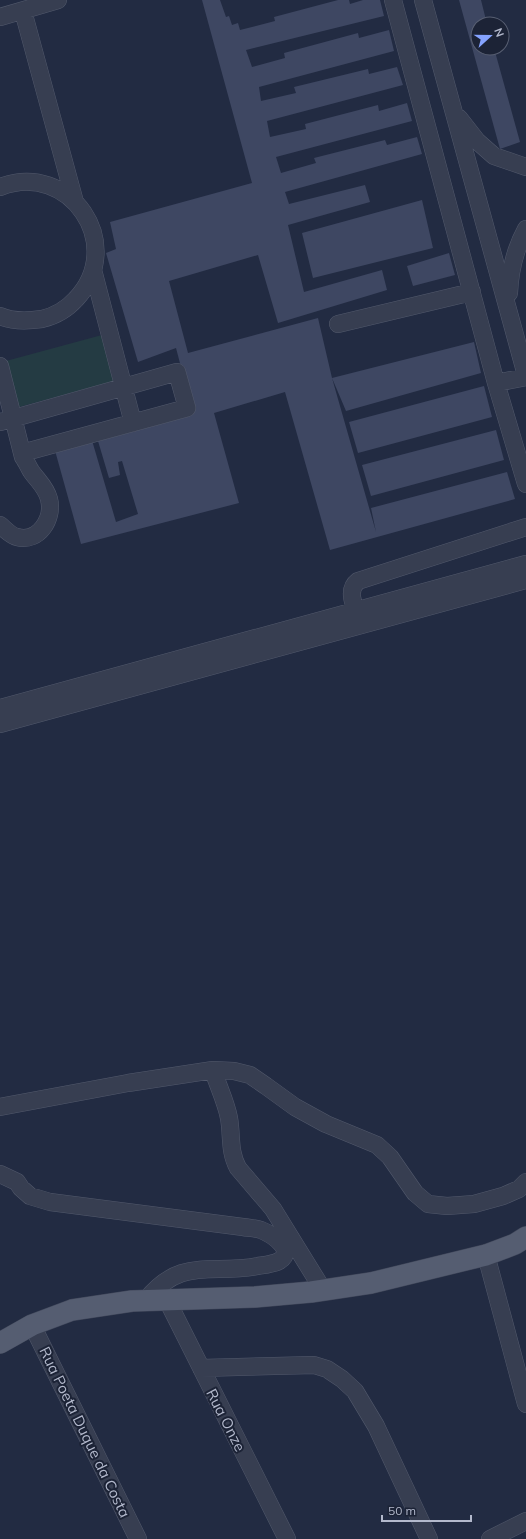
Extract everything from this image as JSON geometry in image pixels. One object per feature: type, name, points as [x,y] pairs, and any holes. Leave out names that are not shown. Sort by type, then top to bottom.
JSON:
[{"type":"main road","points":[[0,1343],[32,1325],[72,1310],[132,1301],[255,1297],[371,1283],[486,1255],[522,1241]]},
{"type":"street","points":[[0,17],[58,0]]},
{"type":"street","points":[[393,0],[496,383],[526,484]]},
{"type":"street","points":[[423,0],[510,312],[526,376],[496,383]]},
{"type":"street","points":[[22,11],[75,202]]},
{"type":"street","points":[[453,109],[472,135],[494,156],[526,167]]},
{"type":"street","points":[[0,187],[12,183],[34,182],[56,188],[75,202],[86,216],[94,234],[96,252],[93,270],[84,291],[68,307],[49,318],[27,321],[0,316]]},
{"type":"street","points":[[510,312],[511,272],[517,249],[526,229]]},
{"type":"street","points":[[93,270],[132,423]]},
{"type":"street","points":[[338,324],[472,292]]},
{"type":"street","points":[[0,366],[7,420],[31,471],[46,490],[51,511],[48,520],[41,530],[30,538],[17,537],[7,532],[0,524]]},
{"type":"street","points":[[7,420],[177,372],[187,408],[22,453]]},
{"type":"street","points":[[359,618],[351,592],[352,587],[358,581],[526,527]]},
{"type":"street","points":[[0,724],[359,618],[526,564]]},
{"type":"street","points":[[0,708],[359,618],[526,580]]},
{"type":"street","points":[[213,1070],[229,1118],[231,1148],[235,1162],[238,1168],[273,1209],[323,1290]]},
{"type":"street","points":[[0,1107],[128,1083],[213,1070],[234,1071],[250,1075],[295,1107],[320,1121],[377,1146],[390,1157],[416,1193],[428,1204],[446,1206],[474,1204],[519,1189],[526,1182]]},
{"type":"street","points":[[0,1174],[17,1182],[30,1196],[50,1202],[261,1230],[277,1239],[284,1246],[284,1256],[278,1262],[250,1268],[204,1269],[184,1272],[170,1278],[156,1287],[146,1300]]},
{"type":"street","points":[[486,1255],[526,1404]]},
{"type":"street","name":"Rua Onze","points":[[167,1300],[286,1539]]},
{"type":"street","name":"Rua Poeta Duque da Costa","points":[[32,1325],[138,1539]]},
{"type":"street","points":[[201,1368],[314,1365],[326,1369],[342,1379],[355,1391],[376,1426],[429,1539]]},
{"type":"street","points":[[490,1539],[526,1521]]},
{"type":"shaded area","points":[[102,335],[115,381],[19,407],[6,361]]},
{"type":"building","points":[[202,0],[220,0],[226,17],[229,16],[232,25],[238,23],[240,30],[275,21],[274,17],[338,0],[349,0],[350,4],[363,0],[380,0],[384,16],[246,50],[252,67],[285,58],[284,53],[358,33],[359,38],[389,30],[394,51],[259,87],[261,101],[296,93],[294,87],[368,69],[369,74],[397,67],[403,85],[267,121],[270,137],[306,129],[305,124],[378,105],[379,111],[407,103],[412,121],[276,157],[281,173],[316,163],[314,158],[385,140],[387,145],[417,137],[422,154],[285,192],[289,204],[365,185],[370,202],[288,225],[304,292],[382,270],[387,290],[278,323],[258,255],[169,281],[188,353],[318,318],[332,378],[376,532],[371,508],[507,472],[515,499],[330,550],[285,392],[214,413],[239,503],[81,544],[54,447],[91,437],[116,522],[138,514],[122,461],[118,462],[120,475],[109,478],[98,441],[192,409],[176,348],[138,362],[106,253],[116,249],[110,222],[252,183]]},
{"type":"building","points":[[459,0],[481,0],[485,16],[470,16],[470,40]]},
{"type":"building","points":[[474,56],[496,56],[520,142],[500,149]]},
{"type":"building","points":[[422,200],[433,248],[313,278],[302,233]]},
{"type":"building","points":[[449,253],[455,275],[413,286],[407,266]]},
{"type":"building","points":[[474,342],[481,373],[346,411],[332,378]]},
{"type":"building","points":[[484,386],[492,417],[358,453],[349,422]]},
{"type":"building","points":[[496,430],[504,460],[371,496],[362,465]]}]
